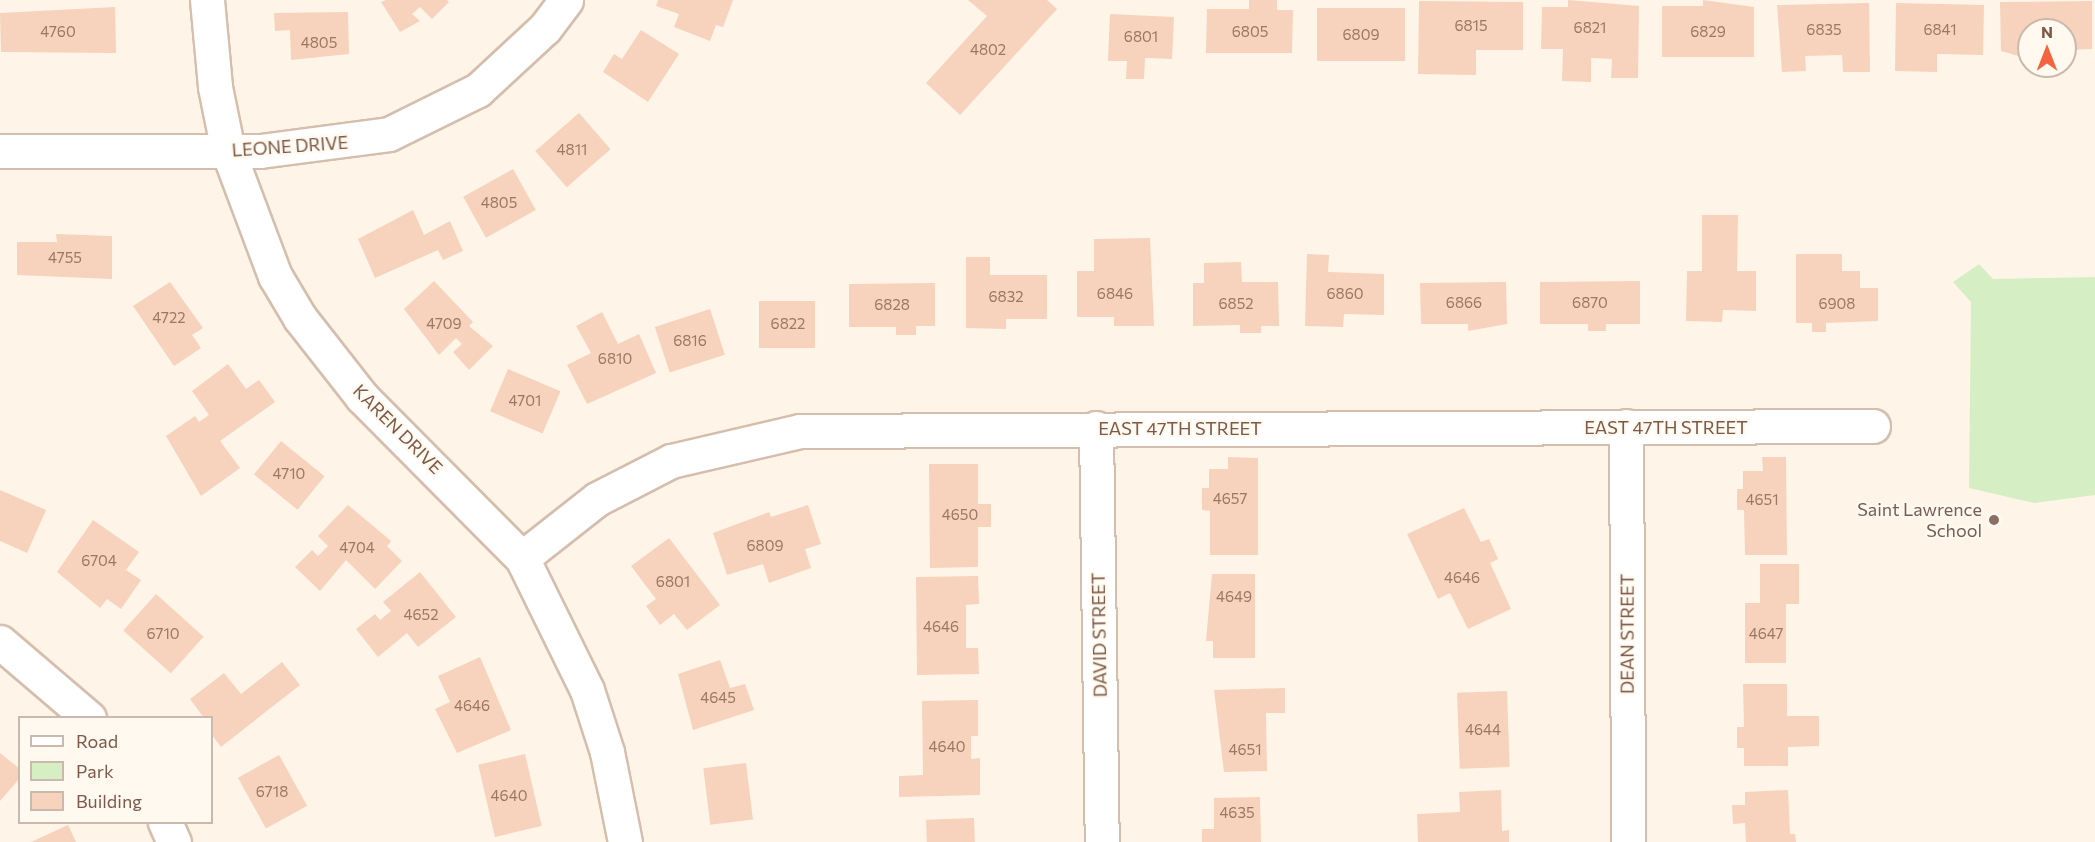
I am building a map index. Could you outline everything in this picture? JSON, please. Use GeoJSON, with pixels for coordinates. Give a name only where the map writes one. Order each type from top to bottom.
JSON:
{"type":"FeatureCollection","features":[{"type":"Feature","properties":{"kind":"street","name":"KAREN DRIVE"},"geometry":{"type":"LineString","coordinates":[[207,0],[215,87],[228,151],[262,250],[300,318],[363,397],[522,558],[587,690],[607,752],[625,842]]}},
{"type":"Feature","properties":{"kind":"street","name":"LEONE DRIVE"},"geometry":{"type":"LineString","coordinates":[[0,151],[228,151],[324,146],[405,129],[492,80],[545,28],[566,0]]}},
{"type":"Feature","properties":{"kind":"street","name":"DEAN STREET"},"geometry":{"type":"LineString","coordinates":[[1626,426],[1628,842]]}},
{"type":"Feature","properties":{"kind":"street","name":"EAST 47TH STREET"},"geometry":{"type":"LineString","coordinates":[[522,558],[570,517],[626,483],[671,461],[751,438],[831,428],[1873,426]]}},
{"type":"Feature","properties":{"kind":"street","name":"DAVID STREET"},"geometry":{"type":"LineString","coordinates":[[1096,428],[1102,842]]}},
{"type":"Feature","properties":{"kind":"street"},"geometry":{"type":"LineString","coordinates":[[0,642],[88,716]]}},
{"type":"Feature","properties":{"kind":"street"},"geometry":{"type":"LineString","coordinates":[[166,824],[174,842]]}},
{"type":"Feature","properties":{"kind":"green space"},"geometry":{"type":"Polygon","coordinates":[[[1979,264],[1993,279],[2095,277],[2095,495],[2034,503],[1969,488],[1971,302],[1953,282],[1979,264]]]}},
{"type":"Feature","properties":{"kind":"building"},"geometry":{"type":"Polygon","coordinates":[[[386,0],[447,0],[449,2],[432,19],[420,7],[412,14],[420,21],[400,32],[381,2],[386,0]]]}},
{"type":"Feature","properties":{"kind":"building"},"geometry":{"type":"Polygon","coordinates":[[[658,0],[733,0],[723,27],[716,25],[710,41],[674,27],[679,14],[656,6],[658,0]]]}},
{"type":"Feature","properties":{"kind":"building"},"geometry":{"type":"Polygon","coordinates":[[[968,0],[1047,0],[1057,9],[960,115],[926,83],[987,16],[968,0]]]}},
{"type":"Feature","properties":{"kind":"building"},"geometry":{"type":"Polygon","coordinates":[[[1249,0],[1277,0],[1277,10],[1293,10],[1292,53],[1206,53],[1207,9],[1249,9],[1249,0]]]}},
{"type":"Feature","properties":{"kind":"building"},"geometry":{"type":"Polygon","coordinates":[[[1568,0],[1639,6],[1638,78],[1611,78],[1612,59],[1591,58],[1591,82],[1562,81],[1563,49],[1541,49],[1542,7],[1568,7],[1568,0]]]}},
{"type":"Feature","properties":{"kind":"building"},"geometry":{"type":"Polygon","coordinates":[[[1703,0],[1754,7],[1754,57],[1662,57],[1662,6],[1703,6],[1703,0]]]}},
{"type":"Feature","properties":{"kind":"building"},"geometry":{"type":"Polygon","coordinates":[[[1419,1],[1523,2],[1523,50],[1476,50],[1476,75],[1418,74],[1419,1]]]}},
{"type":"Feature","properties":{"kind":"building"},"geometry":{"type":"Polygon","coordinates":[[[2092,1],[2092,49],[2077,50],[2077,18],[2017,18],[2017,56],[2001,51],[2000,2],[2092,1]]]}},
{"type":"Feature","properties":{"kind":"building"},"geometry":{"type":"Polygon","coordinates":[[[1869,3],[1870,72],[1843,72],[1842,55],[1805,56],[1806,71],[1782,72],[1777,5],[1869,3]]]}},
{"type":"Feature","properties":{"kind":"building"},"geometry":{"type":"Polygon","coordinates":[[[1896,3],[1984,5],[1983,55],[1937,54],[1937,72],[1895,71],[1896,3]]]}},
{"type":"Feature","properties":{"kind":"building"},"geometry":{"type":"Polygon","coordinates":[[[115,7],[116,53],[1,52],[0,13],[115,7]]]}},
{"type":"Feature","properties":{"kind":"building"},"geometry":{"type":"Polygon","coordinates":[[[1317,8],[1405,8],[1405,61],[1317,61],[1317,8]]]}},
{"type":"Feature","properties":{"kind":"building"},"geometry":{"type":"Polygon","coordinates":[[[348,12],[349,54],[291,60],[290,30],[275,31],[274,13],[348,12]]]}},
{"type":"Feature","properties":{"kind":"building"},"geometry":{"type":"Polygon","coordinates":[[[1110,14],[1174,17],[1172,59],[1145,58],[1144,79],[1126,79],[1127,61],[1108,61],[1110,14]]]}},
{"type":"Feature","properties":{"kind":"building"},"geometry":{"type":"Polygon","coordinates":[[[641,30],[679,54],[648,102],[603,72],[614,54],[622,59],[641,30]]]}},
{"type":"Feature","properties":{"kind":"building"},"geometry":{"type":"Polygon","coordinates":[[[579,113],[610,149],[567,187],[535,151],[579,113]]]}},
{"type":"Feature","properties":{"kind":"building"},"geometry":{"type":"Polygon","coordinates":[[[513,169],[536,210],[486,238],[463,197],[513,169]]]}},
{"type":"Feature","properties":{"kind":"building"},"geometry":{"type":"Polygon","coordinates":[[[413,210],[424,235],[450,221],[463,251],[443,260],[438,250],[375,278],[358,239],[413,210]]]}},
{"type":"Feature","properties":{"kind":"building"},"geometry":{"type":"Polygon","coordinates":[[[1702,215],[1738,215],[1737,271],[1756,271],[1756,311],[1723,310],[1722,322],[1686,321],[1687,271],[1702,271],[1702,215]]]}},
{"type":"Feature","properties":{"kind":"building"},"geometry":{"type":"Polygon","coordinates":[[[56,234],[112,236],[112,279],[17,275],[17,242],[57,242],[56,234]]]}},
{"type":"Feature","properties":{"kind":"building"},"geometry":{"type":"Polygon","coordinates":[[[1150,238],[1154,326],[1114,326],[1114,317],[1077,317],[1077,271],[1094,271],[1094,239],[1150,238]]]}},
{"type":"Feature","properties":{"kind":"building"},"geometry":{"type":"Polygon","coordinates":[[[1307,254],[1329,255],[1328,272],[1384,274],[1384,315],[1344,314],[1343,327],[1305,326],[1307,254]]]}},
{"type":"Feature","properties":{"kind":"building"},"geometry":{"type":"Polygon","coordinates":[[[1796,254],[1842,254],[1842,271],[1860,271],[1860,288],[1878,288],[1878,321],[1826,323],[1826,332],[1812,332],[1812,323],[1796,323],[1796,254]]]}},
{"type":"Feature","properties":{"kind":"building"},"geometry":{"type":"Polygon","coordinates":[[[966,257],[990,257],[990,275],[1047,275],[1047,319],[1006,319],[1006,329],[966,328],[966,257]]]}},
{"type":"Feature","properties":{"kind":"building"},"geometry":{"type":"Polygon","coordinates":[[[1241,262],[1242,282],[1278,282],[1279,326],[1261,326],[1261,333],[1240,333],[1240,325],[1193,326],[1193,283],[1204,283],[1204,263],[1241,262]]]}},
{"type":"Feature","properties":{"kind":"building"},"geometry":{"type":"Polygon","coordinates":[[[434,281],[473,322],[469,326],[493,346],[469,370],[453,352],[462,344],[456,338],[439,355],[404,309],[434,281]]]}},
{"type":"Feature","properties":{"kind":"building"},"geometry":{"type":"Polygon","coordinates":[[[1640,281],[1640,324],[1606,324],[1606,331],[1588,331],[1588,324],[1540,324],[1540,282],[1640,281]]]}},
{"type":"Feature","properties":{"kind":"building"},"geometry":{"type":"Polygon","coordinates":[[[170,282],[203,328],[192,335],[201,348],[174,366],[133,306],[170,282]]]}},
{"type":"Feature","properties":{"kind":"building"},"geometry":{"type":"Polygon","coordinates":[[[1506,282],[1507,324],[1468,331],[1468,324],[1421,324],[1420,283],[1506,282]]]}},
{"type":"Feature","properties":{"kind":"building"},"geometry":{"type":"Polygon","coordinates":[[[935,283],[935,326],[916,326],[916,335],[896,335],[896,327],[849,327],[849,284],[935,283]]]}},
{"type":"Feature","properties":{"kind":"building"},"geometry":{"type":"Polygon","coordinates":[[[759,301],[815,301],[815,348],[759,348],[759,301]]]}},
{"type":"Feature","properties":{"kind":"building"},"geometry":{"type":"Polygon","coordinates":[[[710,309],[725,355],[670,373],[655,327],[710,309]]]}},
{"type":"Feature","properties":{"kind":"building"},"geometry":{"type":"Polygon","coordinates":[[[602,312],[618,344],[639,334],[656,373],[587,404],[567,365],[591,353],[576,326],[602,312]]]}},
{"type":"Feature","properties":{"kind":"building"},"geometry":{"type":"Polygon","coordinates":[[[228,364],[246,389],[259,380],[275,402],[220,441],[240,468],[201,496],[166,436],[195,416],[199,422],[209,415],[192,391],[228,364]]]}},
{"type":"Feature","properties":{"kind":"building"},"geometry":{"type":"Polygon","coordinates":[[[508,369],[560,391],[542,434],[490,411],[508,369]]]}},
{"type":"Feature","properties":{"kind":"building"},"geometry":{"type":"Polygon","coordinates":[[[281,441],[325,476],[297,510],[254,474],[281,441]]]}},
{"type":"Feature","properties":{"kind":"building"},"geometry":{"type":"Polygon","coordinates":[[[1228,457],[1258,458],[1258,555],[1210,555],[1210,511],[1202,510],[1202,488],[1209,488],[1209,469],[1228,469],[1228,457]]]}},
{"type":"Feature","properties":{"kind":"building"},"geometry":{"type":"Polygon","coordinates":[[[1762,457],[1786,457],[1787,555],[1745,555],[1744,510],[1737,510],[1737,489],[1743,489],[1743,471],[1763,471],[1762,457]]]}},
{"type":"Feature","properties":{"kind":"building"},"geometry":{"type":"Polygon","coordinates":[[[929,464],[978,464],[978,504],[991,504],[991,527],[978,527],[978,567],[930,568],[929,464]]]}},
{"type":"Feature","properties":{"kind":"building"},"geometry":{"type":"Polygon","coordinates":[[[0,490],[46,510],[27,553],[0,541],[0,490]]]}},
{"type":"Feature","properties":{"kind":"building"},"geometry":{"type":"Polygon","coordinates":[[[348,505],[391,541],[387,546],[402,561],[375,589],[346,560],[320,591],[295,567],[312,550],[318,556],[328,546],[318,536],[348,505]]]}},
{"type":"Feature","properties":{"kind":"building"},"geometry":{"type":"Polygon","coordinates":[[[808,505],[821,544],[805,549],[811,568],[769,583],[763,564],[727,575],[713,533],[769,512],[771,517],[808,505]]]}},
{"type":"Feature","properties":{"kind":"building"},"geometry":{"type":"Polygon","coordinates":[[[1464,508],[1481,542],[1489,539],[1498,559],[1490,563],[1511,609],[1468,629],[1450,593],[1438,599],[1407,534],[1464,508]]]}},
{"type":"Feature","properties":{"kind":"building"},"geometry":{"type":"Polygon","coordinates":[[[93,520],[139,552],[126,570],[141,580],[121,609],[107,599],[100,608],[57,572],[93,520]]]}},
{"type":"Feature","properties":{"kind":"building"},"geometry":{"type":"Polygon","coordinates":[[[669,538],[720,605],[687,630],[674,614],[660,625],[646,606],[656,599],[631,566],[669,538]]]}},
{"type":"Feature","properties":{"kind":"building"},"geometry":{"type":"Polygon","coordinates":[[[1760,564],[1799,564],[1799,604],[1786,604],[1786,663],[1745,663],[1745,603],[1760,603],[1760,564]]]}},
{"type":"Feature","properties":{"kind":"building"},"geometry":{"type":"Polygon","coordinates":[[[420,572],[456,617],[418,647],[407,633],[378,657],[356,629],[375,614],[380,620],[391,611],[383,602],[420,572]]]}},
{"type":"Feature","properties":{"kind":"building"},"geometry":{"type":"Polygon","coordinates":[[[1212,574],[1255,574],[1255,658],[1213,658],[1213,641],[1206,641],[1212,574]]]}},
{"type":"Feature","properties":{"kind":"building"},"geometry":{"type":"Polygon","coordinates":[[[978,576],[979,604],[966,605],[966,648],[978,648],[979,674],[917,675],[916,577],[978,576]]]}},
{"type":"Feature","properties":{"kind":"building"},"geometry":{"type":"Polygon","coordinates":[[[156,594],[204,637],[171,673],[123,630],[156,594]]]}},
{"type":"Feature","properties":{"kind":"building"},"geometry":{"type":"Polygon","coordinates":[[[480,657],[511,730],[457,753],[435,709],[450,702],[438,676],[480,657]]]}},
{"type":"Feature","properties":{"kind":"building"},"geometry":{"type":"Polygon","coordinates":[[[720,660],[730,688],[745,684],[754,710],[693,730],[678,674],[720,660]]]}},
{"type":"Feature","properties":{"kind":"building"},"geometry":{"type":"Polygon","coordinates":[[[282,662],[300,685],[221,747],[213,736],[213,716],[203,716],[190,699],[224,673],[241,694],[282,662]]]}},
{"type":"Feature","properties":{"kind":"building"},"geometry":{"type":"Polygon","coordinates":[[[1743,684],[1787,684],[1787,716],[1819,716],[1819,746],[1788,747],[1788,766],[1744,766],[1744,748],[1737,748],[1737,727],[1744,727],[1743,684]]]}},
{"type":"Feature","properties":{"kind":"building"},"geometry":{"type":"Polygon","coordinates":[[[1285,688],[1285,713],[1266,713],[1267,771],[1224,772],[1214,690],[1285,688]]]}},
{"type":"Feature","properties":{"kind":"building"},"geometry":{"type":"Polygon","coordinates":[[[1507,691],[1510,767],[1460,769],[1457,693],[1507,691]]]}},
{"type":"Feature","properties":{"kind":"building"},"geometry":{"type":"Polygon","coordinates":[[[978,700],[978,736],[971,736],[971,759],[980,758],[980,795],[899,797],[899,776],[923,775],[922,701],[978,700]]]}},
{"type":"Feature","properties":{"kind":"building"},"geometry":{"type":"Polygon","coordinates":[[[0,753],[18,767],[18,780],[0,801],[0,753]]]}},
{"type":"Feature","properties":{"kind":"building"},"geometry":{"type":"Polygon","coordinates":[[[525,754],[542,826],[495,837],[478,765],[525,754]]]}},
{"type":"Feature","properties":{"kind":"building"},"geometry":{"type":"Polygon","coordinates":[[[279,755],[307,806],[266,829],[238,778],[279,755]]]}},
{"type":"Feature","properties":{"kind":"building"},"geometry":{"type":"Polygon","coordinates":[[[746,763],[753,820],[710,825],[703,768],[746,763]]]}},
{"type":"Feature","properties":{"kind":"building"},"geometry":{"type":"Polygon","coordinates":[[[1501,790],[1502,831],[1509,830],[1509,842],[1418,842],[1417,814],[1460,812],[1459,792],[1501,790]]]}},
{"type":"Feature","properties":{"kind":"building"},"geometry":{"type":"Polygon","coordinates":[[[1788,790],[1790,834],[1795,834],[1796,842],[1746,842],[1745,823],[1733,824],[1732,805],[1745,805],[1745,792],[1788,790]]]}},
{"type":"Feature","properties":{"kind":"building"},"geometry":{"type":"Polygon","coordinates":[[[1260,797],[1261,842],[1202,842],[1202,829],[1214,829],[1214,798],[1260,797]]]}},
{"type":"Feature","properties":{"kind":"building"},"geometry":{"type":"Polygon","coordinates":[[[974,818],[975,842],[927,842],[926,820],[974,818]]]}},
{"type":"Feature","properties":{"kind":"building"},"geometry":{"type":"Polygon","coordinates":[[[68,825],[76,842],[31,842],[68,825]]]}},
{"type":"Feature","properties":{"kind":"place","name":"Saint Lawrence School"},"geometry":{"type":"Point","coordinates":[1994,520]}}]}
